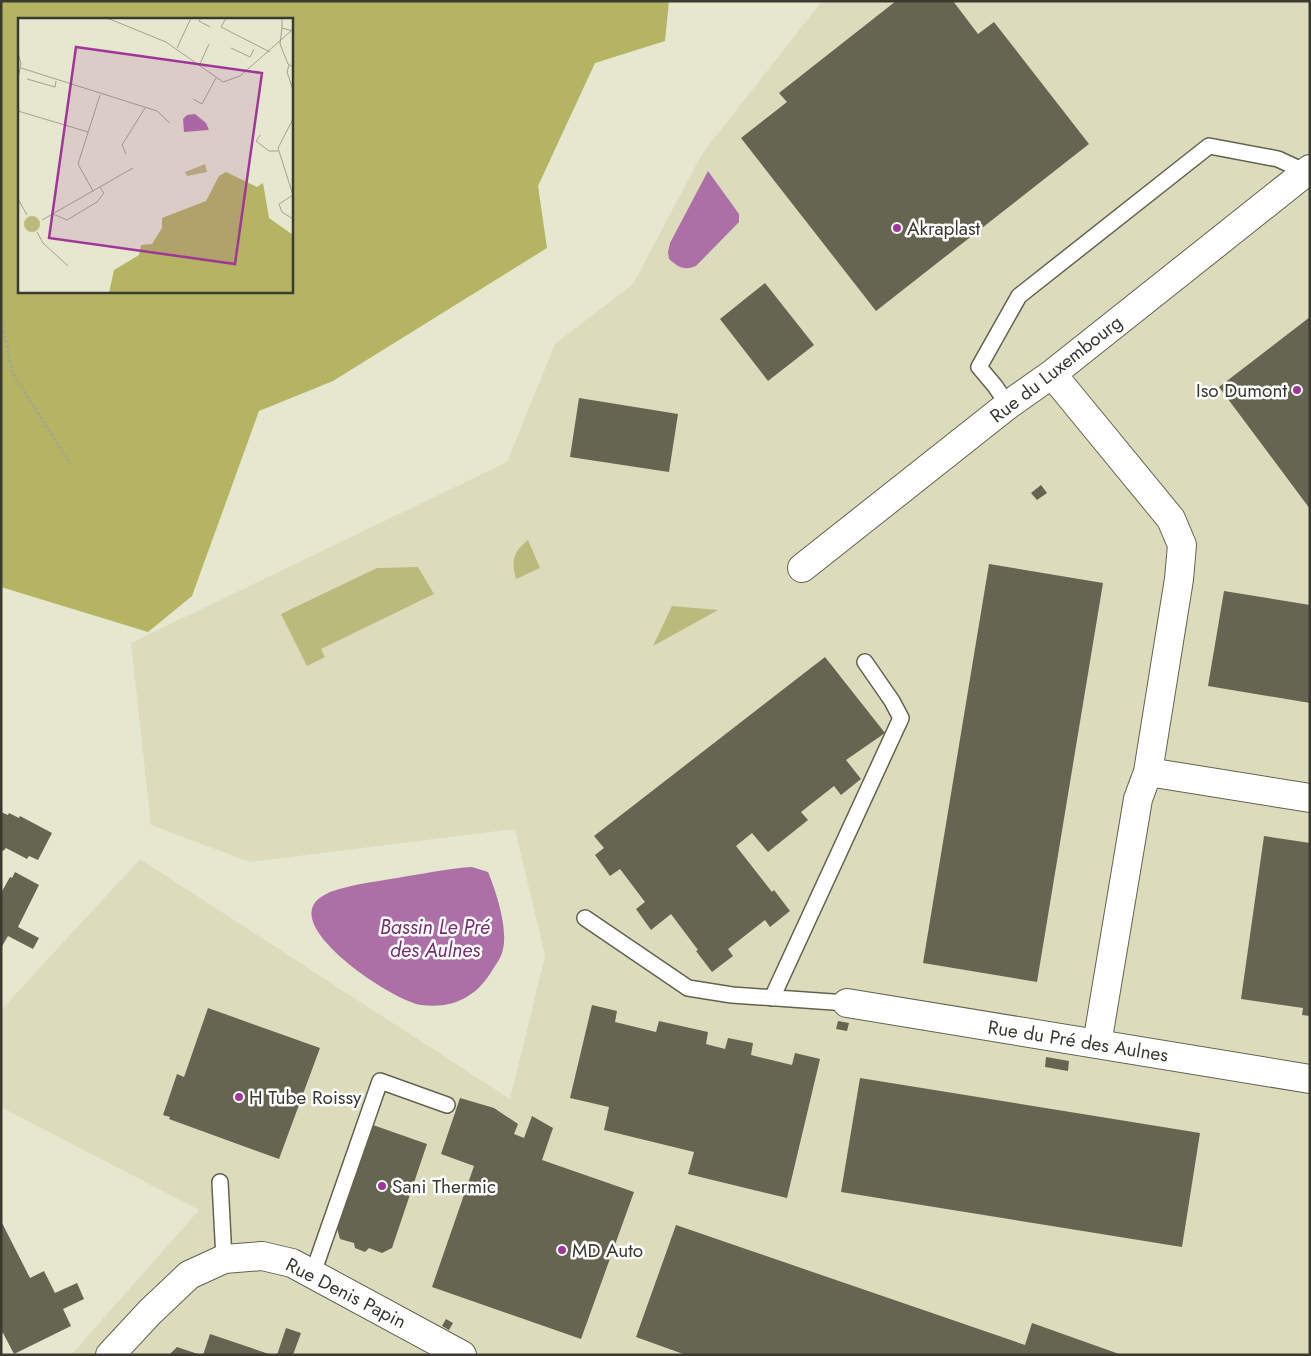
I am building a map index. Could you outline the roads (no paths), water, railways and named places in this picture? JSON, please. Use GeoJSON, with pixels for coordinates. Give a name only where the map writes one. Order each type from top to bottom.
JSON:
{"type":"FeatureCollection","features":[{"type":"Feature","properties":{"kind":"street","name":"Rue du Luxembourg"},"geometry":{"type":"LineString","coordinates":[[802,568],[1008,406],[1052,374],[1308,171]]}},
{"type":"Feature","properties":{"kind":"street"},"geometry":{"type":"LineString","coordinates":[[1052,374],[1171,519],[1182,545],[1179,579],[1148,772],[1138,799],[1097,1044]]}},
{"type":"Feature","properties":{"kind":"street"},"geometry":{"type":"LineString","coordinates":[[1148,772],[1310,798]]}},
{"type":"Feature","properties":{"kind":"street","name":"Rue du Pré des Aulnes"},"geometry":{"type":"LineString","coordinates":[[847,1003],[1310,1079]]}},
{"type":"Feature","properties":{"kind":"street","name":"Rue Denis Papin"},"geometry":{"type":"LineString","coordinates":[[110,1355],[189,1274],[224,1259],[262,1256],[292,1263],[447,1351]]}},
{"type":"Feature","properties":{"kind":"lane"},"geometry":{"type":"LineString","coordinates":[[1008,406],[995,386],[979,367],[1018,296],[1209,146],[1278,159],[1308,171]]}},
{"type":"Feature","properties":{"kind":"lane"},"geometry":{"type":"LineString","coordinates":[[772,998],[900,718],[892,701],[865,662]]}},
{"type":"Feature","properties":{"kind":"lane"},"geometry":{"type":"LineString","coordinates":[[584,918],[688,988],[732,995],[847,1003]]}},
{"type":"Feature","properties":{"kind":"lane"},"geometry":{"type":"LineString","coordinates":[[313,1274],[380,1081],[447,1105]]}},
{"type":"Feature","properties":{"kind":"lane"},"geometry":{"type":"LineString","coordinates":[[220,1182],[224,1259]]}},
{"type":"Feature","properties":{"kind":"water"},"geometry":{"type":"Polygon","coordinates":[[[708,171],[739,214],[739,222],[696,266],[681,267],[669,259],[670,243],[708,171]]]}},
{"type":"Feature","properties":{"kind":"water","name":"Bassin Le Pré des Aulnes"},"geometry":{"type":"Polygon","coordinates":[[[472,867],[488,872],[503,920],[503,949],[498,962],[487,979],[472,994],[454,1003],[433,1006],[421,1005],[391,992],[351,966],[333,950],[320,934],[312,919],[314,904],[330,892],[369,882],[472,867]]]}},
{"type":"Feature","properties":{"kind":"place","name":"Akraplast"},"geometry":{"type":"Point","coordinates":[897,228]}},
{"type":"Feature","properties":{"kind":"place","name":"Iso Dumont"},"geometry":{"type":"Point","coordinates":[1297,390]}},
{"type":"Feature","properties":{"kind":"place","name":"H Tube Roissy"},"geometry":{"type":"Point","coordinates":[239,1097]}},
{"type":"Feature","properties":{"kind":"place","name":"Sani Thermic"},"geometry":{"type":"Point","coordinates":[382,1186]}},
{"type":"Feature","properties":{"kind":"place","name":"MD Auto"},"geometry":{"type":"Point","coordinates":[562,1250]}}]}
